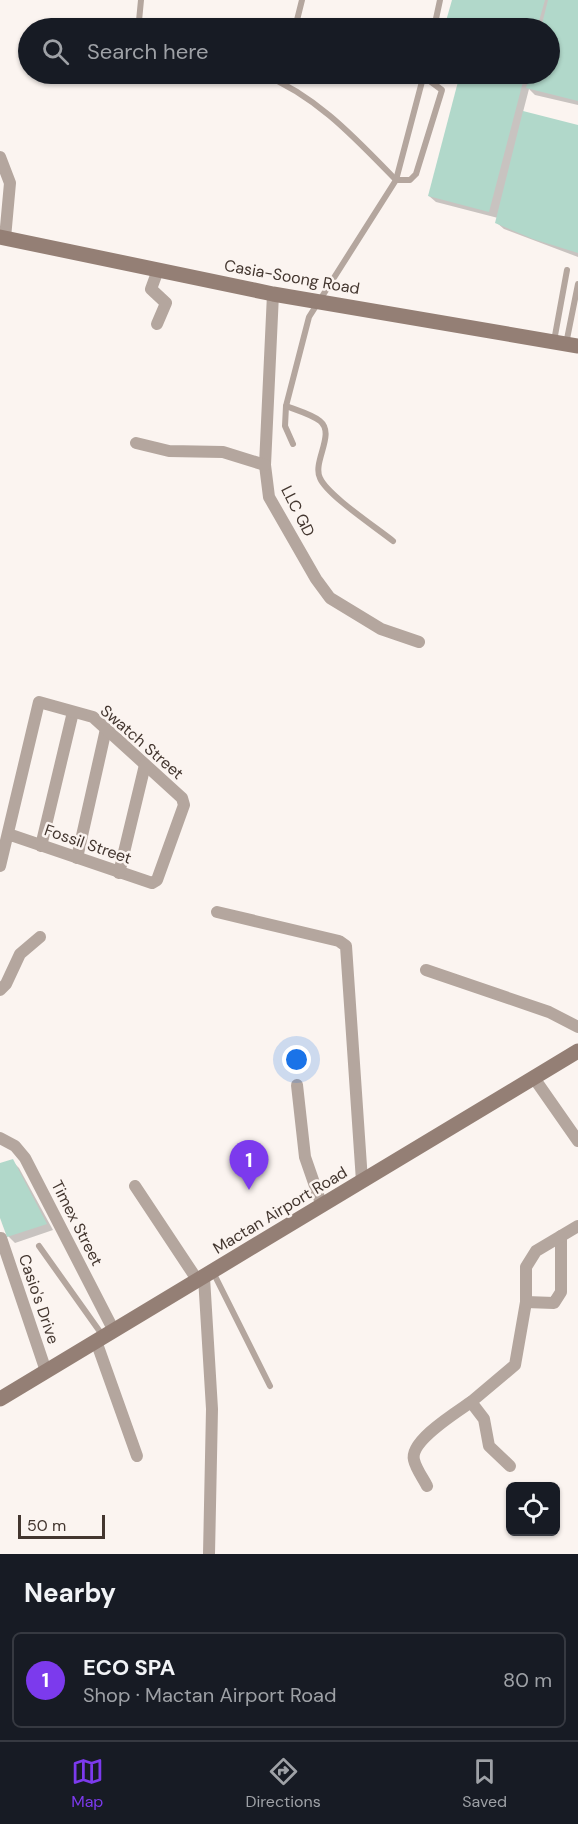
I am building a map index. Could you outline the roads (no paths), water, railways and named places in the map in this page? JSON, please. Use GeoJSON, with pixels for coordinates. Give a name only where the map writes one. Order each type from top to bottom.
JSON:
{"type":"FeatureCollection","features":[{"type":"Feature","properties":{"kind":"main road","name":"Casia-Soong Road"},"geometry":{"type":"LineString","coordinates":[[2,237],[273,294],[566,344]]}},
{"type":"Feature","properties":{"kind":"main road","name":"Mactan Airport Road"},"geometry":{"type":"LineString","coordinates":[[0,1399],[578,1052]]}},
{"type":"Feature","properties":{"kind":"street"},"geometry":{"type":"LineString","coordinates":[[0,157],[10,183],[2,237]]}},
{"type":"Feature","properties":{"kind":"street"},"geometry":{"type":"LineString","coordinates":[[157,324],[166,303],[151,289],[158,270]]}},
{"type":"Feature","properties":{"kind":"street","name":"LLC GD"},"geometry":{"type":"LineString","coordinates":[[273,294],[264,465],[269,497],[316,579],[330,598],[381,628],[419,642]]}},
{"type":"Feature","properties":{"kind":"street"},"geometry":{"type":"LineString","coordinates":[[136,444],[169,451],[223,452],[264,465]]}},
{"type":"Feature","properties":{"kind":"street","name":"Swatch Street"},"geometry":{"type":"LineString","coordinates":[[8,834],[39,702],[93,717],[182,798],[184,804],[158,880]]}},
{"type":"Feature","properties":{"kind":"street"},"geometry":{"type":"LineString","coordinates":[[42,846],[73,712]]}},
{"type":"Feature","properties":{"kind":"street"},"geometry":{"type":"LineString","coordinates":[[77,858],[106,729]]}},
{"type":"Feature","properties":{"kind":"street"},"geometry":{"type":"LineString","coordinates":[[119,873],[145,765]]}},
{"type":"Feature","properties":{"kind":"street"},"geometry":{"type":"LineString","coordinates":[[0,866],[8,834]]}},
{"type":"Feature","properties":{"kind":"street","name":"Fossil Street"},"geometry":{"type":"LineString","coordinates":[[8,834],[119,873],[152,883],[158,880]]}},
{"type":"Feature","properties":{"kind":"street"},"geometry":{"type":"LineString","coordinates":[[217,912],[339,941],[346,946],[362,1181]]}},
{"type":"Feature","properties":{"kind":"street"},"geometry":{"type":"LineString","coordinates":[[0,990],[6,984],[20,954],[40,937]]}},
{"type":"Feature","properties":{"kind":"street"},"geometry":{"type":"LineString","coordinates":[[426,970],[549,1012],[578,1027]]}},
{"type":"Feature","properties":{"kind":"street"},"geometry":{"type":"LineString","coordinates":[[534,1078],[578,1141]]}},
{"type":"Feature","properties":{"kind":"street"},"geometry":{"type":"LineString","coordinates":[[297,1085],[305,1157],[322,1206]]}},
{"type":"Feature","properties":{"kind":"street","name":"Timex Street"},"geometry":{"type":"LineString","coordinates":[[0,1138],[15,1146],[25,1158],[105,1337],[137,1455]]}},
{"type":"Feature","properties":{"kind":"street"},"geometry":{"type":"LineString","coordinates":[[135,1186],[205,1276],[212,1409],[209,1554]]}},
{"type":"Feature","properties":{"kind":"street"},"geometry":{"type":"LineString","coordinates":[[427,1486],[413,1459],[415,1448],[432,1430],[515,1365],[526,1302],[524,1287],[529,1260],[536,1251],[578,1226]]}},
{"type":"Feature","properties":{"kind":"street"},"geometry":{"type":"LineString","coordinates":[[526,1302],[554,1303],[558,1299],[561,1236]]}},
{"type":"Feature","properties":{"kind":"street","name":"Casio's Drive"},"geometry":{"type":"LineString","coordinates":[[1,1238],[46,1371]]}},
{"type":"Feature","properties":{"kind":"street"},"geometry":{"type":"LineString","coordinates":[[471,1401],[484,1419],[489,1446],[510,1466]]}},
{"type":"Feature","properties":{"kind":"lane"},"geometry":{"type":"LineString","coordinates":[[139,18],[141,0]]}},
{"type":"Feature","properties":{"kind":"lane"},"geometry":{"type":"LineString","coordinates":[[298,18],[302,0]]}},
{"type":"Feature","properties":{"kind":"lane"},"geometry":{"type":"LineString","coordinates":[[436,18],[440,0]]}},
{"type":"Feature","properties":{"kind":"lane"},"geometry":{"type":"LineString","coordinates":[[286,84],[340,122],[396,180],[410,180],[416,174],[442,90],[434,84]]}},
{"type":"Feature","properties":{"kind":"lane"},"geometry":{"type":"LineString","coordinates":[[292,444],[285,426],[286,406],[309,317],[396,180],[421,84]]}},
{"type":"Feature","properties":{"kind":"lane"},"geometry":{"type":"LineString","coordinates":[[566,344],[567,270]]}},
{"type":"Feature","properties":{"kind":"lane"},"geometry":{"type":"LineString","coordinates":[[566,344],[578,284]]}},
{"type":"Feature","properties":{"kind":"lane"},"geometry":{"type":"LineString","coordinates":[[286,406],[320,422],[324,427],[326,433],[317,468],[326,489],[393,541]]}},
{"type":"Feature","properties":{"kind":"lane"},"geometry":{"type":"LineString","coordinates":[[39,1246],[105,1337]]}},
{"type":"Feature","properties":{"kind":"lane"},"geometry":{"type":"LineString","coordinates":[[205,1276],[270,1386]]}},
{"type":"Feature","properties":{"kind":"place","name":"ECO SPA"},"geometry":{"type":"Point","coordinates":[249,1190]}}]}
